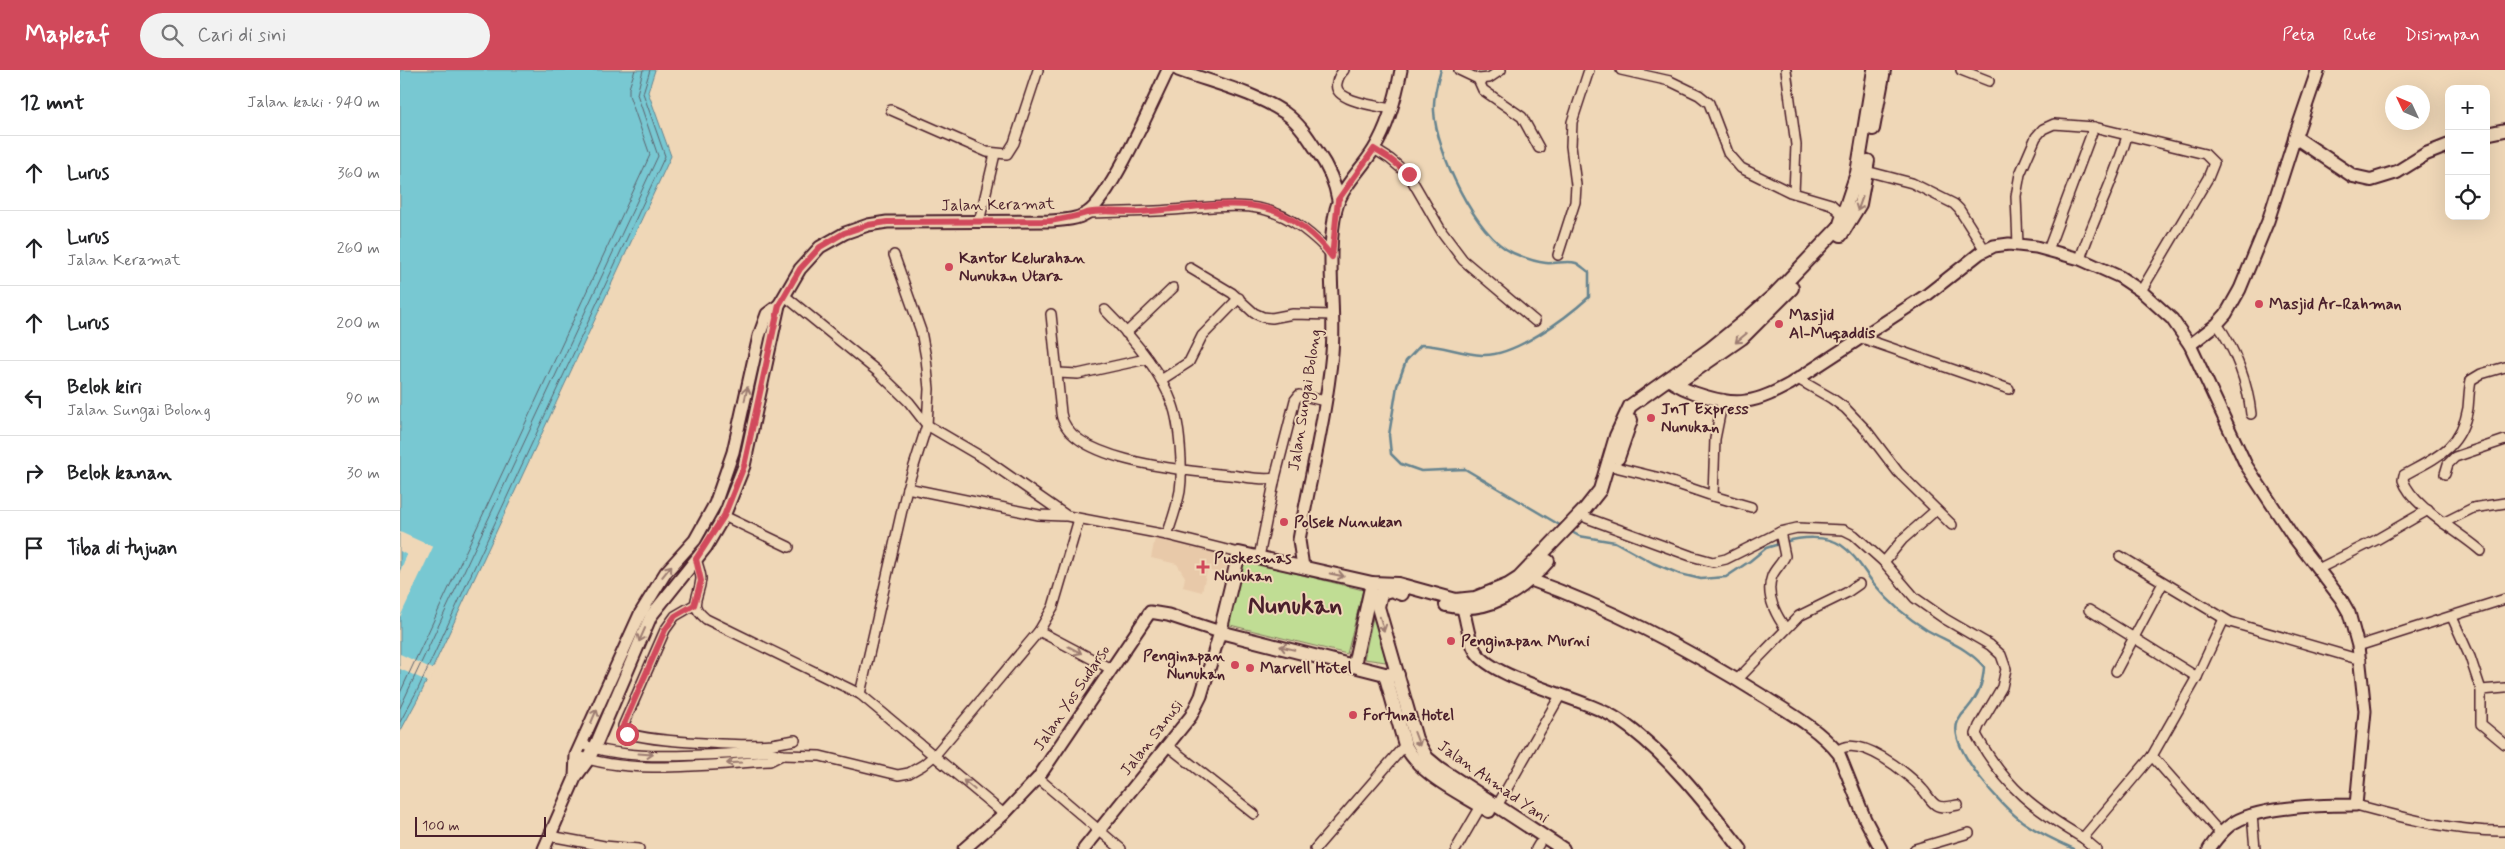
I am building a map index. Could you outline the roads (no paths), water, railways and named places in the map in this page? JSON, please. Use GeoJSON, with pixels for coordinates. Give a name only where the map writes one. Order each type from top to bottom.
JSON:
{"type":"FeatureCollection","features":[{"type":"Feature","properties":{"kind":"main road"},"geometry":{"type":"LineString","coordinates":[[1528,577],[1464,600],[1448,598],[1398,584],[1372,583],[1239,553],[1220,632],[1392,675],[1378,607],[1381,594],[1391,590],[1463,609],[1482,606],[1514,592],[1606,494],[1634,413],[1775,294],[1835,232],[1844,216],[1858,173],[1874,70]]}},
{"type":"Feature","properties":{"kind":"main road"},"geometry":{"type":"LineString","coordinates":[[1581,520],[1600,490],[1616,436],[1628,409],[1742,338],[1779,303],[1836,241],[1860,204],[1884,70]]}},
{"type":"Feature","properties":{"kind":"main road"},"geometry":{"type":"LineString","coordinates":[[2318,70],[2296,137],[2353,176],[2371,180],[2397,172],[2426,154],[2445,147]]}},
{"type":"Feature","properties":{"kind":"main road"},"geometry":{"type":"LineString","coordinates":[[2490,133],[2505,130]]}},
{"type":"Feature","properties":{"kind":"main road"},"geometry":{"type":"LineString","coordinates":[[1354,665],[1372,583]]}},
{"type":"Feature","properties":{"kind":"main road","name":"Jalan Ahmad Yani"},"geometry":{"type":"LineString","coordinates":[[1392,675],[1405,745],[1410,755],[1423,769],[1541,847]]}},
{"type":"Feature","properties":{"kind":"main road","name":"Jalan Ahmad Yani"},"geometry":{"type":"LineString","coordinates":[[1392,675],[1416,739],[1427,758],[1563,849]]}},
{"type":"Feature","properties":{"kind":"street"},"geometry":{"type":"LineString","coordinates":[[891,110],[934,130],[995,154],[1006,154],[1010,151],[1038,70]]}},
{"type":"Feature","properties":{"kind":"street"},"geometry":{"type":"LineString","coordinates":[[1087,213],[1096,203],[1118,169],[1150,110],[1168,70]]}},
{"type":"Feature","properties":{"kind":"street"},"geometry":{"type":"LineString","coordinates":[[1178,70],[1256,98],[1285,113],[1305,133],[1326,164],[1336,187],[1338,200]]}},
{"type":"Feature","properties":{"kind":"street"},"geometry":{"type":"LineString","coordinates":[[1344,70],[1338,78],[1336,87],[1338,94],[1392,109]]}},
{"type":"Feature","properties":{"kind":"street","name":"Jalan Sungai Bolong"},"geometry":{"type":"LineString","coordinates":[[1288,564],[1299,540],[1332,354],[1332,257],[1338,200],[1374,149],[1392,109],[1401,70]]}},
{"type":"Feature","properties":{"kind":"street"},"geometry":{"type":"LineString","coordinates":[[1459,70],[1478,80],[1483,90],[1522,117],[1540,148]]}},
{"type":"Feature","properties":{"kind":"street"},"geometry":{"type":"LineString","coordinates":[[1478,80],[1492,76],[1501,70]]}},
{"type":"Feature","properties":{"kind":"street"},"geometry":{"type":"LineString","coordinates":[[1558,255],[1575,202],[1576,185],[1571,146],[1572,122],[1589,70]]}},
{"type":"Feature","properties":{"kind":"street"},"geometry":{"type":"LineString","coordinates":[[1621,70],[1670,81],[1699,95],[1709,103],[1733,162],[1749,173],[1794,193],[1831,204],[1844,216]]}},
{"type":"Feature","properties":{"kind":"street"},"geometry":{"type":"LineString","coordinates":[[1786,70],[1796,145],[1794,193]]}},
{"type":"Feature","properties":{"kind":"street"},"geometry":{"type":"LineString","coordinates":[[1961,70],[1989,81]]}},
{"type":"Feature","properties":{"kind":"street"},"geometry":{"type":"LineString","coordinates":[[2018,245],[2016,196],[2020,174],[2036,137],[2043,129],[2054,124],[2094,127],[2205,154],[2211,157],[2214,162],[2200,194],[2141,291]]}},
{"type":"Feature","properties":{"kind":"street"},"geometry":{"type":"LineString","coordinates":[[2048,250],[2094,127]]}},
{"type":"Feature","properties":{"kind":"street"},"geometry":{"type":"LineString","coordinates":[[2080,259],[2088,234],[2115,173],[2127,136]]}},
{"type":"Feature","properties":{"kind":"street"},"geometry":{"type":"LineString","coordinates":[[2190,345],[2217,324],[2233,302],[2268,222],[2296,137]]}},
{"type":"Feature","properties":{"kind":"street"},"geometry":{"type":"LineString","coordinates":[[1374,149],[1409,174],[1442,232],[1463,260],[1535,321]]}},
{"type":"Feature","properties":{"kind":"street"},"geometry":{"type":"LineString","coordinates":[[979,222],[995,154]]}},
{"type":"Feature","properties":{"kind":"street"},"geometry":{"type":"LineString","coordinates":[[1866,171],[1912,183],[1954,204],[1985,250]]}},
{"type":"Feature","properties":{"kind":"street"},"geometry":{"type":"LineString","coordinates":[[1087,213],[1142,212],[1216,205],[1269,209],[1290,219],[1313,236],[1332,257]]}},
{"type":"Feature","properties":{"kind":"street","name":"Jalan Keramat"},"geometry":{"type":"LineString","coordinates":[[782,301],[810,256],[820,247],[844,233],[868,225],[887,222],[1056,220],[1070,219],[1087,213]]}},
{"type":"Feature","properties":{"kind":"street"},"geometry":{"type":"LineString","coordinates":[[1672,381],[1698,394],[1744,402],[1755,400],[1798,379],[1928,294],[1985,250],[2000,245],[2018,245],[2048,250],[2080,259],[2120,276],[2141,291],[2172,319],[2190,345],[2242,459],[2287,528],[2345,605],[2358,646],[2365,711],[2356,805]]}},
{"type":"Feature","properties":{"kind":"street"},"geometry":{"type":"LineString","coordinates":[[860,694],[907,488],[927,425],[929,389],[925,349],[921,331],[894,255]]}},
{"type":"Feature","properties":{"kind":"street"},"geometry":{"type":"LineString","coordinates":[[1190,268],[1238,298],[1263,317],[1272,318],[1293,314],[1333,315]]}},
{"type":"Feature","properties":{"kind":"street"},"geometry":{"type":"LineString","coordinates":[[1126,333],[1173,288]]}},
{"type":"Feature","properties":{"kind":"street"},"geometry":{"type":"LineString","coordinates":[[1161,380],[1189,362],[1202,336],[1238,298]]}},
{"type":"Feature","properties":{"kind":"street"},"geometry":{"type":"LineString","coordinates":[[782,301],[877,371],[909,402],[927,425],[985,458],[1067,516]]}},
{"type":"Feature","properties":{"kind":"street"},"geometry":{"type":"LineString","coordinates":[[575,778],[576,755],[640,614],[666,572],[695,540],[724,482],[759,336],[767,314],[782,301]]}},
{"type":"Feature","properties":{"kind":"street"},"geometry":{"type":"LineString","coordinates":[[544,849],[575,778],[594,748],[651,616],[706,547],[724,516],[744,466],[782,301]]}},
{"type":"Feature","properties":{"kind":"street"},"geometry":{"type":"LineString","coordinates":[[1105,310],[1146,359],[1161,380],[1173,405],[1177,424],[1180,489],[1167,535]]}},
{"type":"Feature","properties":{"kind":"street"},"geometry":{"type":"LineString","coordinates":[[1051,314],[1062,420],[1070,433],[1079,439],[1129,461],[1180,470],[1275,478]]}},
{"type":"Feature","properties":{"kind":"street"},"geometry":{"type":"LineString","coordinates":[[2217,324],[2225,335],[2242,374],[2250,414]]}},
{"type":"Feature","properties":{"kind":"street"},"geometry":{"type":"LineString","coordinates":[[1862,338],[2009,389]]}},
{"type":"Feature","properties":{"kind":"street"},"geometry":{"type":"LineString","coordinates":[[1058,373],[1078,374],[1146,359]]}},
{"type":"Feature","properties":{"kind":"street"},"geometry":{"type":"LineString","coordinates":[[2481,551],[2466,537],[2443,523],[2428,510],[2405,484],[2404,475],[2431,463],[2442,455],[2454,440],[2464,423],[2471,380],[2482,374],[2505,367]]}},
{"type":"Feature","properties":{"kind":"street"},"geometry":{"type":"LineString","coordinates":[[1798,379],[1832,398],[1845,408],[1866,430],[1898,472],[1952,525]]}},
{"type":"Feature","properties":{"kind":"street"},"geometry":{"type":"LineString","coordinates":[[1259,557],[1275,478],[1295,400],[1299,395],[1325,400]]}},
{"type":"Feature","properties":{"kind":"street"},"geometry":{"type":"LineString","coordinates":[[1713,496],[1715,439],[1723,399]]}},
{"type":"Feature","properties":{"kind":"street"},"geometry":{"type":"LineString","coordinates":[[738,428],[752,431]]}},
{"type":"Feature","properties":{"kind":"street"},"geometry":{"type":"LineString","coordinates":[[2445,474],[2448,464],[2455,457],[2505,440]]}},
{"type":"Feature","properties":{"kind":"street"},"geometry":{"type":"LineString","coordinates":[[1615,467],[1660,478],[1752,508]]}},
{"type":"Feature","properties":{"kind":"street"},"geometry":{"type":"LineString","coordinates":[[907,488],[1039,515],[1067,516],[1167,535],[1239,553]]}},
{"type":"Feature","properties":{"kind":"street"},"geometry":{"type":"LineString","coordinates":[[2443,523],[2473,508],[2505,503]]}},
{"type":"Feature","properties":{"kind":"street"},"geometry":{"type":"LineString","coordinates":[[1884,562],[1903,539],[1936,510]]}},
{"type":"Feature","properties":{"kind":"street"},"geometry":{"type":"LineString","coordinates":[[2318,569],[2376,540],[2428,510]]}},
{"type":"Feature","properties":{"kind":"street"},"geometry":{"type":"LineString","coordinates":[[724,516],[789,547]]}},
{"type":"Feature","properties":{"kind":"street"},"geometry":{"type":"LineString","coordinates":[[582,744],[594,748],[654,754],[770,752],[782,756],[820,756],[898,775],[909,773],[935,755],[1039,630],[1053,607],[1078,519]]}},
{"type":"Feature","properties":{"kind":"street"},"geometry":{"type":"LineString","coordinates":[[1581,520],[1713,562],[1739,554],[1780,533],[1805,527],[1844,530],[1854,535],[1884,562],[1915,598],[1945,619],[1990,645],[2000,655],[2006,669],[2004,682],[1997,698],[1978,726],[1976,734],[1996,766],[2023,797],[2042,814],[2083,838],[2096,849]]}},
{"type":"Feature","properties":{"kind":"street"},"geometry":{"type":"LineString","coordinates":[[1780,533],[1785,555],[1773,575],[1770,588],[1773,610],[1786,628]]}},
{"type":"Feature","properties":{"kind":"street"},"geometry":{"type":"LineString","coordinates":[[695,540],[706,547]]}},
{"type":"Feature","properties":{"kind":"street","name":"Jalan Sungai Bolong"},"geometry":{"type":"LineString","coordinates":[[1299,540],[1303,567]]}},
{"type":"Feature","properties":{"kind":"street"},"geometry":{"type":"LineString","coordinates":[[2120,556],[2224,619],[2360,660]]}},
{"type":"Feature","properties":{"kind":"street"},"geometry":{"type":"LineString","coordinates":[[696,559],[701,581],[694,605],[696,611],[706,619],[860,694],[1004,814]]}},
{"type":"Feature","properties":{"kind":"street"},"geometry":{"type":"LineString","coordinates":[[1528,577],[1611,612],[1737,680],[1801,720],[1837,751],[1865,819],[1881,849]]}},
{"type":"Feature","properties":{"kind":"street"},"geometry":{"type":"LineString","coordinates":[[2116,671],[2163,583]]}},
{"type":"Feature","properties":{"kind":"street"},"geometry":{"type":"LineString","coordinates":[[1737,680],[1786,628],[1803,613],[1846,593],[1859,584]]}},
{"type":"Feature","properties":{"kind":"street"},"geometry":{"type":"LineString","coordinates":[[2358,646],[2505,599]]}},
{"type":"Feature","properties":{"kind":"street"},"geometry":{"type":"LineString","coordinates":[[694,605],[675,616],[665,630],[623,726],[624,731],[645,739],[771,744],[795,740]]}},
{"type":"Feature","properties":{"kind":"street"},"geometry":{"type":"LineString","coordinates":[[1463,609],[1472,641],[1481,658],[1504,672],[1603,710],[1630,728],[1670,766],[1740,849]]}},
{"type":"Feature","properties":{"kind":"street"},"geometry":{"type":"LineString","coordinates":[[2089,610],[2197,677]]}},
{"type":"Feature","properties":{"kind":"street","name":"Jalan Yos Sudarso"},"geometry":{"type":"LineString","coordinates":[[964,849],[1004,814],[1038,778],[1150,612],[1168,615],[1220,632]]}},
{"type":"Feature","properties":{"kind":"street"},"geometry":{"type":"LineString","coordinates":[[2452,617],[2470,657],[2481,690],[2481,724],[2505,744]]}},
{"type":"Feature","properties":{"kind":"street"},"geometry":{"type":"LineString","coordinates":[[2083,838],[2152,756],[2197,677],[2224,619]]}},
{"type":"Feature","properties":{"kind":"street"},"geometry":{"type":"LineString","coordinates":[[1039,630],[1111,669]]}},
{"type":"Feature","properties":{"kind":"street","name":"Jalan Sanusi"},"geometry":{"type":"LineString","coordinates":[[1084,849],[1168,746],[1197,706],[1220,632]]}},
{"type":"Feature","properties":{"kind":"street"},"geometry":{"type":"LineString","coordinates":[[2481,690],[2505,688]]}},
{"type":"Feature","properties":{"kind":"street"},"geometry":{"type":"LineString","coordinates":[[1497,806],[1560,694]]}},
{"type":"Feature","properties":{"kind":"street"},"geometry":{"type":"LineString","coordinates":[[1315,849],[1405,745]]}},
{"type":"Feature","properties":{"kind":"street"},"geometry":{"type":"LineString","coordinates":[[1168,746],[1254,814]]}},
{"type":"Feature","properties":{"kind":"street"},"geometry":{"type":"LineString","coordinates":[[1837,751],[1846,747],[1860,747],[1906,773],[1936,806],[1958,805]]}},
{"type":"Feature","properties":{"kind":"street"},"geometry":{"type":"LineString","coordinates":[[576,755],[588,760],[671,766],[770,761],[782,756]]}},
{"type":"Feature","properties":{"kind":"street"},"geometry":{"type":"LineString","coordinates":[[2152,756],[2221,834]]}},
{"type":"Feature","properties":{"kind":"street"},"geometry":{"type":"LineString","coordinates":[[1038,778],[1122,849]]}},
{"type":"Feature","properties":{"kind":"street"},"geometry":{"type":"LineString","coordinates":[[2209,849],[2234,822],[2252,815],[2311,806],[2356,805],[2436,825],[2474,831],[2505,831]]}},
{"type":"Feature","properties":{"kind":"street"},"geometry":{"type":"LineString","coordinates":[[1456,849],[1481,806]]}},
{"type":"Feature","properties":{"kind":"street"},"geometry":{"type":"LineString","coordinates":[[2252,815],[2255,849]]}},
{"type":"Feature","properties":{"kind":"street"},"geometry":{"type":"LineString","coordinates":[[1915,849],[1969,833]]}},
{"type":"Feature","properties":{"kind":"street"},"geometry":{"type":"LineString","coordinates":[[550,836],[589,846],[640,849]]}},
{"type":"Feature","properties":{"kind":"water"},"geometry":{"type":"Polygon","coordinates":[[[400,70],[655,70],[648,92],[671,156],[422,691],[400,732],[400,70]]]}},
{"type":"Feature","properties":{"kind":"waterway"},"geometry":{"type":"LineString","coordinates":[[1441,70],[1434,101],[1436,128],[1450,169],[1472,211],[1499,244],[1513,253],[1542,262],[1569,262],[1580,265],[1589,272],[1589,297],[1539,335],[1509,350],[1482,355],[1421,345],[1406,361],[1397,386],[1389,435],[1391,454],[1401,464],[1421,471],[1465,469],[1563,527]]}},
{"type":"Feature","properties":{"kind":"waterway"},"geometry":{"type":"LineString","coordinates":[[1570,531],[1579,536],[1615,542],[1653,563],[1680,574],[1701,579],[1726,577],[1766,548],[1779,544]]}},
{"type":"Feature","properties":{"kind":"waterway"},"geometry":{"type":"LineString","coordinates":[[1785,542],[1798,539],[1821,538],[1841,545],[1881,591],[1913,621],[1978,660],[1984,667],[1981,684],[1971,704],[1958,721],[1957,732],[1960,745],[1978,776],[2014,815],[2035,830],[2074,849]]}},
{"type":"Feature","properties":{"kind":"place","name":"Kantor Kelurahan Nunukan Utara"},"geometry":{"type":"Point","coordinates":[949,267]}},
{"type":"Feature","properties":{"kind":"place","name":"Masjid Ar-Rahman"},"geometry":{"type":"Point","coordinates":[2259,304]}},
{"type":"Feature","properties":{"kind":"place","name":"Masjid Al-Muqaddis"},"geometry":{"type":"Point","coordinates":[1779,324]}},
{"type":"Feature","properties":{"kind":"place","name":"JnT Express Nunukan"},"geometry":{"type":"Point","coordinates":[1651,418]}},
{"type":"Feature","properties":{"kind":"place","name":"Polsek Nunukan"},"geometry":{"type":"Point","coordinates":[1284,522]}},
{"type":"Feature","properties":{"kind":"place","name":"Puskesmas Nunukan"},"geometry":{"type":"Point","coordinates":[1203,567]}},
{"type":"Feature","properties":{"kind":"place","name":"Penginapan Murni"},"geometry":{"type":"Point","coordinates":[1451,641]}},
{"type":"Feature","properties":{"kind":"place","name":"Penginapan Nunukan"},"geometry":{"type":"Point","coordinates":[1235,665]}},
{"type":"Feature","properties":{"kind":"place","name":"Marvell Hotel"},"geometry":{"type":"Point","coordinates":[1250,668]}},
{"type":"Feature","properties":{"kind":"place","name":"Fortuna Hotel"},"geometry":{"type":"Point","coordinates":[1353,715]}},
{"type":"Feature","properties":{"kind":"district","name":"Nunukan"},"geometry":{"type":"Point","coordinates":[1295,606]}}]}
